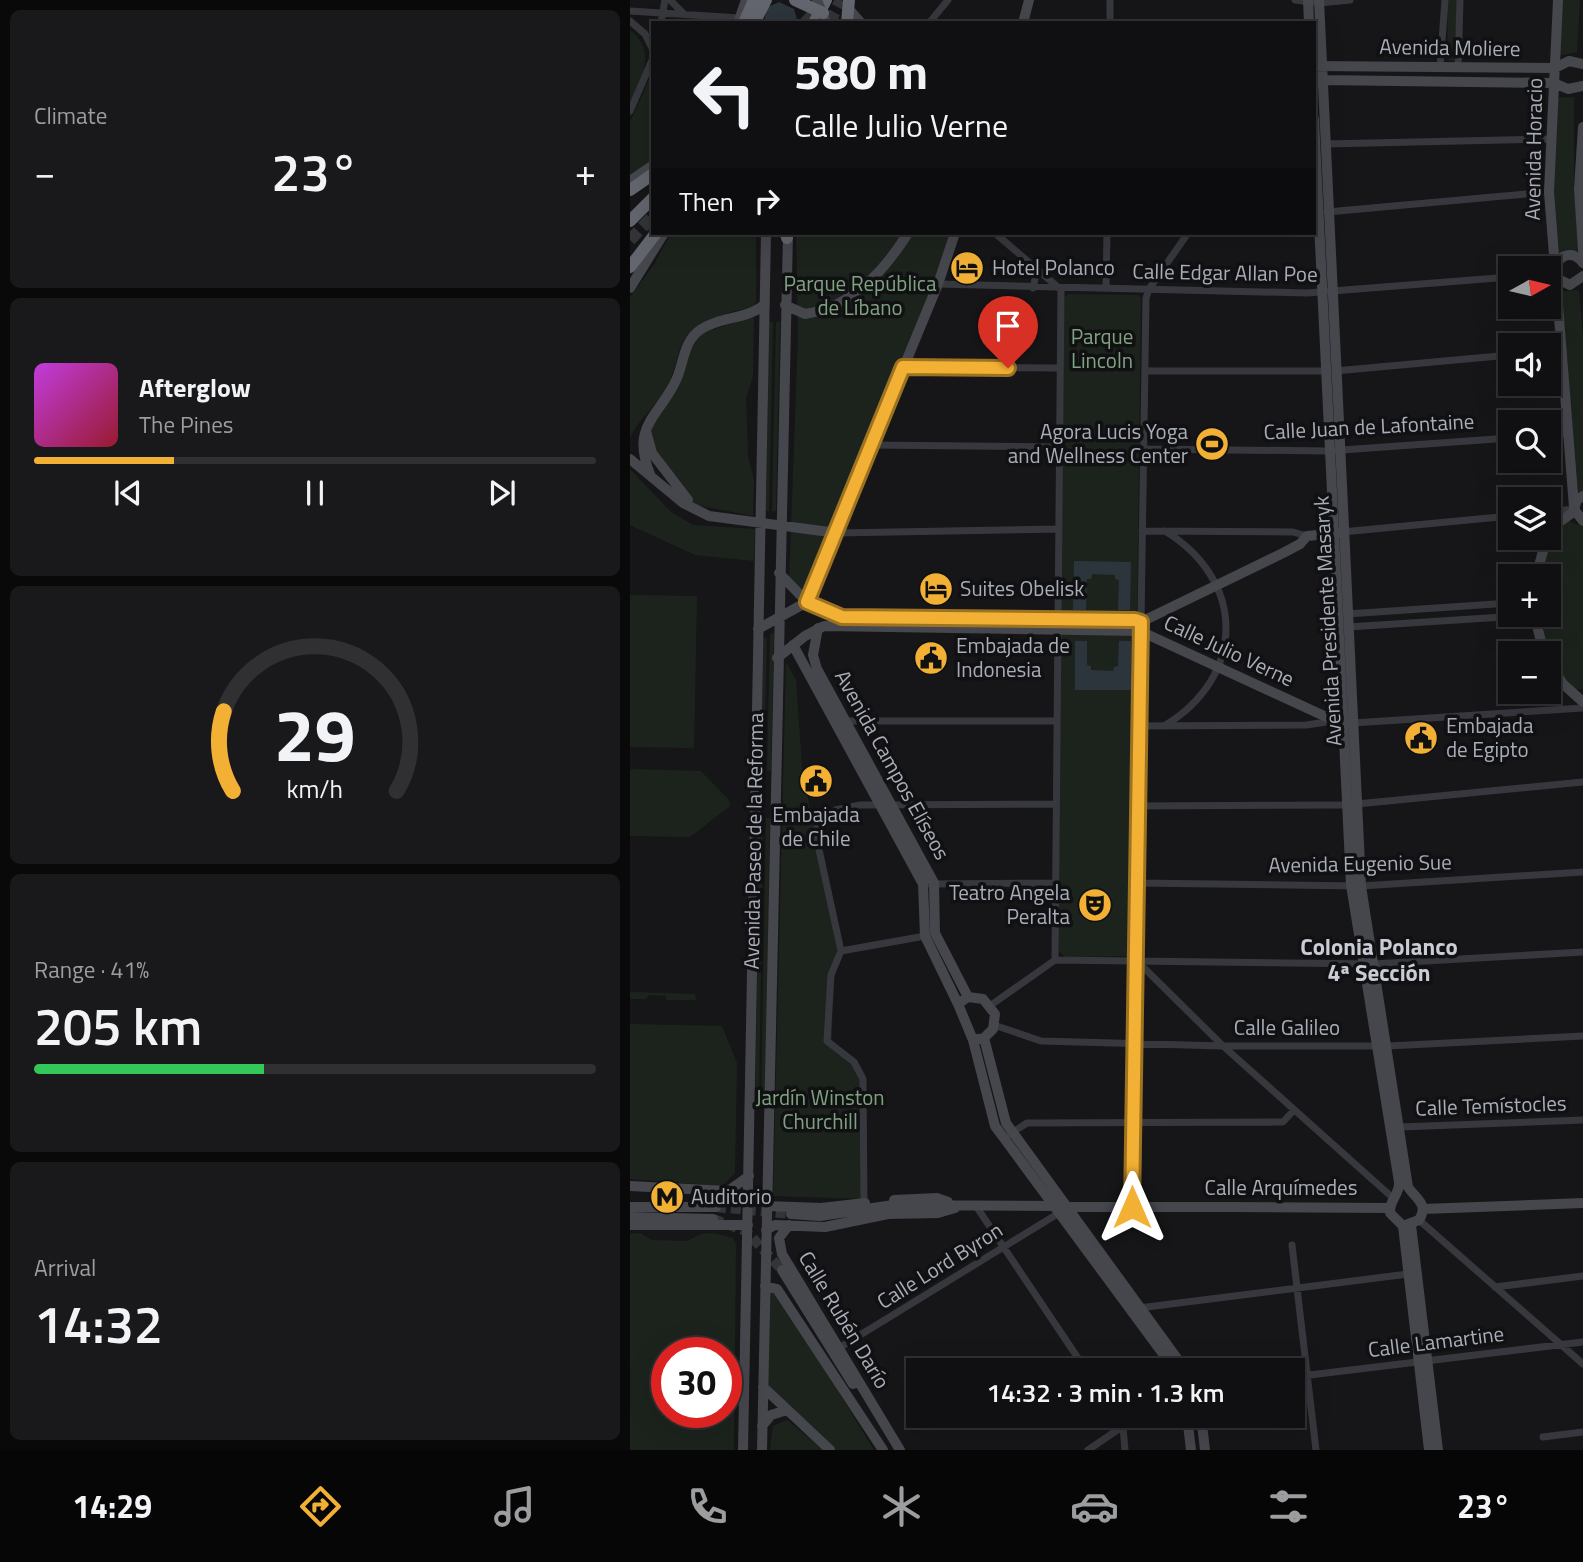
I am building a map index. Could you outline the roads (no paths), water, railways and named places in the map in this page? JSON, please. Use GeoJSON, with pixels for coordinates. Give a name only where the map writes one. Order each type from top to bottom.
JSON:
{"type":"FeatureCollection","features":[{"type":"Feature","properties":{"kind":"highway"},"geometry":{"type":"LineString","coordinates":[[741,21],[762,0]]}},
{"type":"Feature","properties":{"kind":"highway"},"geometry":{"type":"LineString","coordinates":[[755,21],[762,0]]}},
{"type":"Feature","properties":{"kind":"highway"},"geometry":{"type":"LineString","coordinates":[[795,0],[823,16],[835,0]]}},
{"type":"Feature","properties":{"kind":"highway"},"geometry":{"type":"LineString","coordinates":[[630,190],[651,175]]}},
{"type":"Feature","properties":{"kind":"highway"},"geometry":{"type":"LineString","coordinates":[[630,220],[651,200]]}},
{"type":"Feature","properties":{"kind":"highway"},"geometry":{"type":"LineString","coordinates":[[630,232],[651,212]]}},
{"type":"Feature","properties":{"kind":"highway"},"geometry":{"type":"LineString","coordinates":[[631,264],[642,247],[655,235]]}},
{"type":"Feature","properties":{"kind":"highway"},"geometry":{"type":"LineString","coordinates":[[631,264],[655,235]]}},
{"type":"Feature","properties":{"kind":"street"},"geometry":{"type":"LineString","coordinates":[[661,21],[667,0],[685,15]]}},
{"type":"Feature","properties":{"kind":"street"},"geometry":{"type":"LineString","coordinates":[[630,11],[741,21],[746,0]]}},
{"type":"Feature","properties":{"kind":"street"},"geometry":{"type":"LineString","coordinates":[[817,0],[823,16]]}},
{"type":"Feature","properties":{"kind":"street"},"geometry":{"type":"LineString","coordinates":[[931,21],[948,0]]}},
{"type":"Feature","properties":{"kind":"street"},"geometry":{"type":"LineString","coordinates":[[1024,21],[1029,0]]}},
{"type":"Feature","properties":{"kind":"street"},"geometry":{"type":"LineString","coordinates":[[1110,0],[1110,21]]}},
{"type":"Feature","properties":{"kind":"street"},"geometry":{"type":"LineString","coordinates":[[1295,0],[1350,0]]}},
{"type":"Feature","properties":{"kind":"street"},"geometry":{"type":"LineString","coordinates":[[1440,67],[1445,0]]}},
{"type":"Feature","properties":{"kind":"street"},"geometry":{"type":"LineString","coordinates":[[1458,68],[1460,0]]}},
{"type":"Feature","properties":{"kind":"street","name":"Avenida Horacio"},"geometry":{"type":"LineString","coordinates":[[1553,256],[1549,192],[1558,0]]}},
{"type":"Feature","properties":{"kind":"street"},"geometry":{"type":"LineString","coordinates":[[1309,21],[1313,1]]}},
{"type":"Feature","properties":{"kind":"street","name":"Avenida Presidente Masaryk"},"geometry":{"type":"LineString","coordinates":[[1313,1],[1315,21]]}},
{"type":"Feature","properties":{"kind":"street"},"geometry":{"type":"LineString","coordinates":[[849,4],[860,21]]}},
{"type":"Feature","properties":{"kind":"street"},"geometry":{"type":"LineString","coordinates":[[630,22],[645,34],[651,46]]}},
{"type":"Feature","properties":{"kind":"street","name":"Avenida Presidente Masaryk"},"geometry":{"type":"LineString","coordinates":[[1316,40],[1322,80],[1325,144],[1320,212]]}},
{"type":"Feature","properties":{"kind":"street","name":"Avenida Moliere"},"geometry":{"type":"LineString","coordinates":[[1318,66],[1555,68],[1569,61],[1583,64]]}},
{"type":"Feature","properties":{"kind":"street"},"geometry":{"type":"LineString","coordinates":[[630,111],[651,63]]}},
{"type":"Feature","properties":{"kind":"street","name":"Avenida Moliere"},"geometry":{"type":"LineString","coordinates":[[1322,80],[1554,83],[1568,89],[1583,86]]}},
{"type":"Feature","properties":{"kind":"street"},"geometry":{"type":"LineString","coordinates":[[1583,127],[1583,251]]}},
{"type":"Feature","properties":{"kind":"street"},"geometry":{"type":"LineString","coordinates":[[1325,144],[1551,139]]}},
{"type":"Feature","properties":{"kind":"street","name":"Avenida Presidente Masaryk"},"geometry":{"type":"LineString","coordinates":[[1316,150],[1327,292],[1344,722],[1356,885],[1408,1187],[1420,1199],[1423,1209]]}},
{"type":"Feature","properties":{"kind":"street"},"geometry":{"type":"LineString","coordinates":[[630,181],[651,166]]}},
{"type":"Feature","properties":{"kind":"street"},"geometry":{"type":"LineString","coordinates":[[1320,212],[1549,192]]}},
{"type":"Feature","properties":{"kind":"street"},"geometry":{"type":"LineString","coordinates":[[630,288],[656,235]]}},
{"type":"Feature","properties":{"kind":"street","name":"Avenida Paseo de la Reforma"},"geometry":{"type":"LineString","coordinates":[[743,1450],[766,235]]}},
{"type":"Feature","properties":{"kind":"street","name":"Avenida Paseo de la Reforma"},"geometry":{"type":"LineString","coordinates":[[762,1450],[787,235]]}},
{"type":"Feature","properties":{"kind":"street"},"geometry":{"type":"LineString","coordinates":[[785,305],[805,314],[844,299],[874,277],[906,235]]}},
{"type":"Feature","properties":{"kind":"street"},"geometry":{"type":"LineString","coordinates":[[758,629],[807,602],[938,284],[954,235]]}},
{"type":"Feature","properties":{"kind":"street"},"geometry":{"type":"LineString","coordinates":[[997,235],[1061,289],[1055,960]]}},
{"type":"Feature","properties":{"kind":"street"},"geometry":{"type":"LineString","coordinates":[[1106,287],[1107,235]]}},
{"type":"Feature","properties":{"kind":"street"},"geometry":{"type":"LineString","coordinates":[[1132,1207],[1146,298],[1149,289],[1187,235]]}},
{"type":"Feature","properties":{"kind":"street"},"geometry":{"type":"LineString","coordinates":[[1561,258],[1568,255],[1576,256],[1583,263]]}},
{"type":"Feature","properties":{"kind":"street"},"geometry":{"type":"LineString","coordinates":[[1033,288],[1037,270]]}},
{"type":"Feature","properties":{"kind":"street"},"geometry":{"type":"LineString","coordinates":[[1561,278],[1570,285],[1583,276]]}},
{"type":"Feature","properties":{"kind":"street","name":"Calle Edgar Allan Poe"},"geometry":{"type":"LineString","coordinates":[[938,284],[1061,289],[1106,287],[1327,292],[1498,278]]}},
{"type":"Feature","properties":{"kind":"street"},"geometry":{"type":"LineString","coordinates":[[650,474],[643,460],[641,445],[648,418],[672,387],[687,345],[697,332],[727,317],[753,313],[765,304]]}},
{"type":"Feature","properties":{"kind":"street"},"geometry":{"type":"LineString","coordinates":[[765,316],[775,311],[784,317]]}},
{"type":"Feature","properties":{"kind":"street","name":"Avenida Horacio"},"geometry":{"type":"LineString","coordinates":[[1559,319],[1574,509]]}},
{"type":"Feature","properties":{"kind":"street"},"geometry":{"type":"LineString","coordinates":[[1145,371],[1330,371],[1498,356]]}},
{"type":"Feature","properties":{"kind":"street"},"geometry":{"type":"LineString","coordinates":[[903,367],[1060,368]]}},
{"type":"Feature","properties":{"kind":"street"},"geometry":{"type":"LineString","coordinates":[[648,418],[646,435],[652,453],[683,495],[701,513]]}},
{"type":"Feature","properties":{"kind":"street"},"geometry":{"type":"LineString","coordinates":[[1561,434],[1568,433]]}},
{"type":"Feature","properties":{"kind":"street","name":"Calle Juan de Lafontaine"},"geometry":{"type":"LineString","coordinates":[[1145,449],[1334,451],[1498,439]]}},
{"type":"Feature","properties":{"kind":"street"},"geometry":{"type":"LineString","coordinates":[[872,445],[1059,447]]}},
{"type":"Feature","properties":{"kind":"street"},"geometry":{"type":"LineString","coordinates":[[630,459],[683,503],[701,513],[721,519],[837,533],[1059,529]]}},
{"type":"Feature","properties":{"kind":"street"},"geometry":{"type":"LineString","coordinates":[[1561,520],[1574,509],[1583,496]]}},
{"type":"Feature","properties":{"kind":"street"},"geometry":{"type":"LineString","coordinates":[[1561,511],[1574,509]]}},
{"type":"Feature","properties":{"kind":"street"},"geometry":{"type":"LineString","coordinates":[[1574,509],[1583,521]]}},
{"type":"Feature","properties":{"kind":"street"},"geometry":{"type":"LineString","coordinates":[[1142,531],[1293,532],[1307,537],[1498,517]]}},
{"type":"Feature","properties":{"kind":"street"},"geometry":{"type":"LineString","coordinates":[[1164,726],[1194,704],[1208,688],[1225,649],[1227,625],[1224,605],[1216,585],[1199,558],[1184,543],[1165,531]]}},
{"type":"Feature","properties":{"kind":"street","name":"Avenida Presidente Masaryk"},"geometry":{"type":"LineString","coordinates":[[1338,533],[1348,627],[1344,722]]}},
{"type":"Feature","properties":{"kind":"street"},"geometry":{"type":"LineString","coordinates":[[1140,627],[1216,585],[1300,544],[1307,537]]}},
{"type":"Feature","properties":{"kind":"street","name":"Calle Julio Verne"},"geometry":{"type":"LineString","coordinates":[[779,573],[807,602],[842,617],[1058,619],[1140,627],[1219,667],[1344,722]]}},
{"type":"Feature","properties":{"kind":"street"},"geometry":{"type":"LineString","coordinates":[[1347,614],[1498,604]]}},
{"type":"Feature","properties":{"kind":"street"},"geometry":{"type":"LineString","coordinates":[[1348,627],[1498,617]]}},
{"type":"Feature","properties":{"kind":"street"},"geometry":{"type":"LineString","coordinates":[[1032,619],[1037,624],[1032,631]]}},
{"type":"Feature","properties":{"kind":"street","name":"Calle Julio Verne"},"geometry":{"type":"LineString","coordinates":[[818,628],[841,626],[1058,631],[1140,627]]}},
{"type":"Feature","properties":{"kind":"street"},"geometry":{"type":"LineString","coordinates":[[777,658],[818,628]]}},
{"type":"Feature","properties":{"kind":"street","name":"Avenida Campos Elíseos"},"geometry":{"type":"LineString","coordinates":[[818,628],[813,655],[817,668],[891,804],[928,884],[935,933],[968,997]]}},
{"type":"Feature","properties":{"kind":"street","name":"Avenida Campos Elíseos"},"geometry":{"type":"LineString","coordinates":[[793,645],[878,804],[928,884],[925,936],[958,1004],[979,1039]]}},
{"type":"Feature","properties":{"kind":"street"},"geometry":{"type":"LineString","coordinates":[[1561,681],[1583,702]]}},
{"type":"Feature","properties":{"kind":"street"},"geometry":{"type":"LineString","coordinates":[[1139,726],[1306,725],[1583,708]]}},
{"type":"Feature","properties":{"kind":"street"},"geometry":{"type":"LineString","coordinates":[[835,727],[845,720],[1056,721]]}},
{"type":"Feature","properties":{"kind":"street"},"geometry":{"type":"LineString","coordinates":[[1139,806],[1352,804],[1583,782]]}},
{"type":"Feature","properties":{"kind":"street"},"geometry":{"type":"LineString","coordinates":[[864,1203],[863,1079],[853,1062],[827,1041],[831,975],[841,951],[816,831],[821,820],[835,810],[878,804],[1056,804]]}},
{"type":"Feature","properties":{"kind":"street","name":"Avenida Eugenio Sue"},"geometry":{"type":"LineString","coordinates":[[1137,883],[1356,885],[1583,872]]}},
{"type":"Feature","properties":{"kind":"street"},"geometry":{"type":"LineString","coordinates":[[928,884],[1056,883]]}},
{"type":"Feature","properties":{"kind":"street"},"geometry":{"type":"LineString","coordinates":[[841,951],[925,936]]}},
{"type":"Feature","properties":{"kind":"street"},"geometry":{"type":"LineString","coordinates":[[990,1005],[1055,960],[1368,964],[1583,952]]}},
{"type":"Feature","properties":{"kind":"street"},"geometry":{"type":"LineString","coordinates":[[1136,960],[1223,1046],[1391,1203],[1393,1219],[1411,1224],[1495,1287],[1583,1364]]}},
{"type":"Feature","properties":{"kind":"street"},"geometry":{"type":"LineString","coordinates":[[958,1004],[968,997],[978,997],[990,1005],[994,1025],[979,1039],[1009,1136],[1060,1209],[1173,1358]]}},
{"type":"Feature","properties":{"kind":"street","name":"Calle Galileo"},"geometry":{"type":"LineString","coordinates":[[994,1025],[1041,1041],[1223,1046],[1383,1046],[1583,1036]]}},
{"type":"Feature","properties":{"kind":"street","name":"Avenida Presidente Masaryk"},"geometry":{"type":"LineString","coordinates":[[1383,1046],[1399,1189],[1391,1203]]}},
{"type":"Feature","properties":{"kind":"street"},"geometry":{"type":"LineString","coordinates":[[1009,1136],[1027,1123],[1283,1122],[1294,1110]]}},
{"type":"Feature","properties":{"kind":"street","name":"Calle Temístocles"},"geometry":{"type":"LineString","coordinates":[[1399,1127],[1583,1120]]}},
{"type":"Feature","properties":{"kind":"street"},"geometry":{"type":"LineString","coordinates":[[630,1186],[728,1191],[749,1176]]}},
{"type":"Feature","properties":{"kind":"street","name":"Calle Arquímedes"},"geometry":{"type":"LineString","coordinates":[[767,1206],[821,1208],[937,1198],[962,1206]]}},
{"type":"Feature","properties":{"kind":"street","name":"Calle Arquímedes"},"geometry":{"type":"LineString","coordinates":[[766,1230],[790,1219],[825,1227],[888,1214],[939,1213],[962,1206],[1060,1209],[1391,1203]]}},
{"type":"Feature","properties":{"kind":"street"},"geometry":{"type":"LineString","coordinates":[[1438,1450],[1408,1274],[1411,1224],[1423,1209],[1583,1203]]}},
{"type":"Feature","properties":{"kind":"street"},"geometry":{"type":"LineString","coordinates":[[976,1206],[1078,1358]]}},
{"type":"Feature","properties":{"kind":"street"},"geometry":{"type":"LineString","coordinates":[[630,1207],[716,1207]]}},
{"type":"Feature","properties":{"kind":"street","name":"Calle Lord Byron"},"geometry":{"type":"LineString","coordinates":[[839,1348],[1060,1209]]}},
{"type":"Feature","properties":{"kind":"street"},"geometry":{"type":"LineString","coordinates":[[630,1217],[713,1219]]}},
{"type":"Feature","properties":{"kind":"street","name":"Calle Rubén Darío"},"geometry":{"type":"LineString","coordinates":[[790,1219],[778,1244],[900,1450]]}},
{"type":"Feature","properties":{"kind":"street"},"geometry":{"type":"LineString","coordinates":[[1411,1224],[1429,1450],[1422,1450]]}},
{"type":"Feature","properties":{"kind":"street"},"geometry":{"type":"LineString","coordinates":[[630,1225],[747,1225]]}},
{"type":"Feature","properties":{"kind":"street"},"geometry":{"type":"LineString","coordinates":[[1293,1245],[1316,1450]]}},
{"type":"Feature","properties":{"kind":"street"},"geometry":{"type":"LineString","coordinates":[[782,1270],[867,1406],[891,1436]]}},
{"type":"Feature","properties":{"kind":"street"},"geometry":{"type":"LineString","coordinates":[[1136,1310],[1408,1274]]}},
{"type":"Feature","properties":{"kind":"street"},"geometry":{"type":"LineString","coordinates":[[1495,1287],[1583,1276]]}},
{"type":"Feature","properties":{"kind":"street","name":"Calle Rubén Darío"},"geometry":{"type":"LineString","coordinates":[[765,1286],[777,1289],[883,1450]]}},
{"type":"Feature","properties":{"kind":"street","name":"Calle Lamartine"},"geometry":{"type":"LineString","coordinates":[[1305,1375],[1583,1342]]}},
{"type":"Feature","properties":{"kind":"street"},"geometry":{"type":"LineString","coordinates":[[763,1387],[830,1450]]}},
{"type":"Feature","properties":{"kind":"street"},"geometry":{"type":"LineString","coordinates":[[745,1392],[763,1403],[787,1410]]}},
{"type":"Feature","properties":{"kind":"street"},"geometry":{"type":"LineString","coordinates":[[762,1426],[771,1415],[787,1410]]}},
{"type":"Feature","properties":{"kind":"street"},"geometry":{"type":"LineString","coordinates":[[1088,1450],[1121,1428]]}},
{"type":"Feature","properties":{"kind":"street"},"geometry":{"type":"LineString","coordinates":[[1123,1428],[1125,1450]]}},
{"type":"Feature","properties":{"kind":"street"},"geometry":{"type":"LineString","coordinates":[[1188,1428],[1191,1450]]}},
{"type":"Feature","properties":{"kind":"street"},"geometry":{"type":"LineString","coordinates":[[1202,1428],[1205,1450]]}},
{"type":"Feature","properties":{"kind":"street"},"geometry":{"type":"LineString","coordinates":[[1543,1437],[1583,1432]]}},
{"type":"Feature","properties":{"kind":"tunnel"},"geometry":{"type":"LineString","coordinates":[[830,21],[841,0]]}},
{"type":"Feature","properties":{"kind":"tunnel"},"geometry":{"type":"LineString","coordinates":[[807,21],[816,11]]}},
{"type":"Feature","properties":{"kind":"tunnel"},"geometry":{"type":"LineString","coordinates":[[630,240],[651,218]]}},
{"type":"Feature","properties":{"kind":"tunnel"},"geometry":{"type":"LineString","coordinates":[[716,1207],[791,1214]]}},
{"type":"Feature","properties":{"kind":"tunnel"},"geometry":{"type":"LineString","coordinates":[[713,1219],[746,1231],[782,1270]]}},
{"type":"Feature","properties":{"kind":"place","name":"Hotel Polanco"},"geometry":{"type":"Point","coordinates":[967,268]}},
{"type":"Feature","properties":{"kind":"place","name":"Agora Lucis Yoga and Wellness Center"},"geometry":{"type":"Point","coordinates":[1212,444]}},
{"type":"Feature","properties":{"kind":"place","name":"Suites Obelisk"},"geometry":{"type":"Point","coordinates":[936,589]}},
{"type":"Feature","properties":{"kind":"place","name":"Embajada de Indonesia"},"geometry":{"type":"Point","coordinates":[931,658]}},
{"type":"Feature","properties":{"kind":"place","name":"Embajada de Egipto"},"geometry":{"type":"Point","coordinates":[1421,738]}},
{"type":"Feature","properties":{"kind":"place","name":"Embajada de Chile"},"geometry":{"type":"Point","coordinates":[816,781]}},
{"type":"Feature","properties":{"kind":"place","name":"Teatro Angela Peralta"},"geometry":{"type":"Point","coordinates":[1095,905]}},
{"type":"Feature","properties":{"kind":"place","name":"Auditorio"},"geometry":{"type":"Point","coordinates":[667,1197]}},
{"type":"Feature","properties":{"kind":"district","name":"Colonia Polanco 4ª Sección"},"geometry":{"type":"Point","coordinates":[1379,960]}},
{"type":"Feature","properties":{"kind":"park label","name":"Parque República de Líbano"},"geometry":{"type":"Point","coordinates":[860,296]}},
{"type":"Feature","properties":{"kind":"park label","name":"Parque Lincoln"},"geometry":{"type":"Point","coordinates":[1102,349]}},
{"type":"Feature","properties":{"kind":"park label","name":"Jardín Winston Churchill"},"geometry":{"type":"Point","coordinates":[820,1110]}}]}
